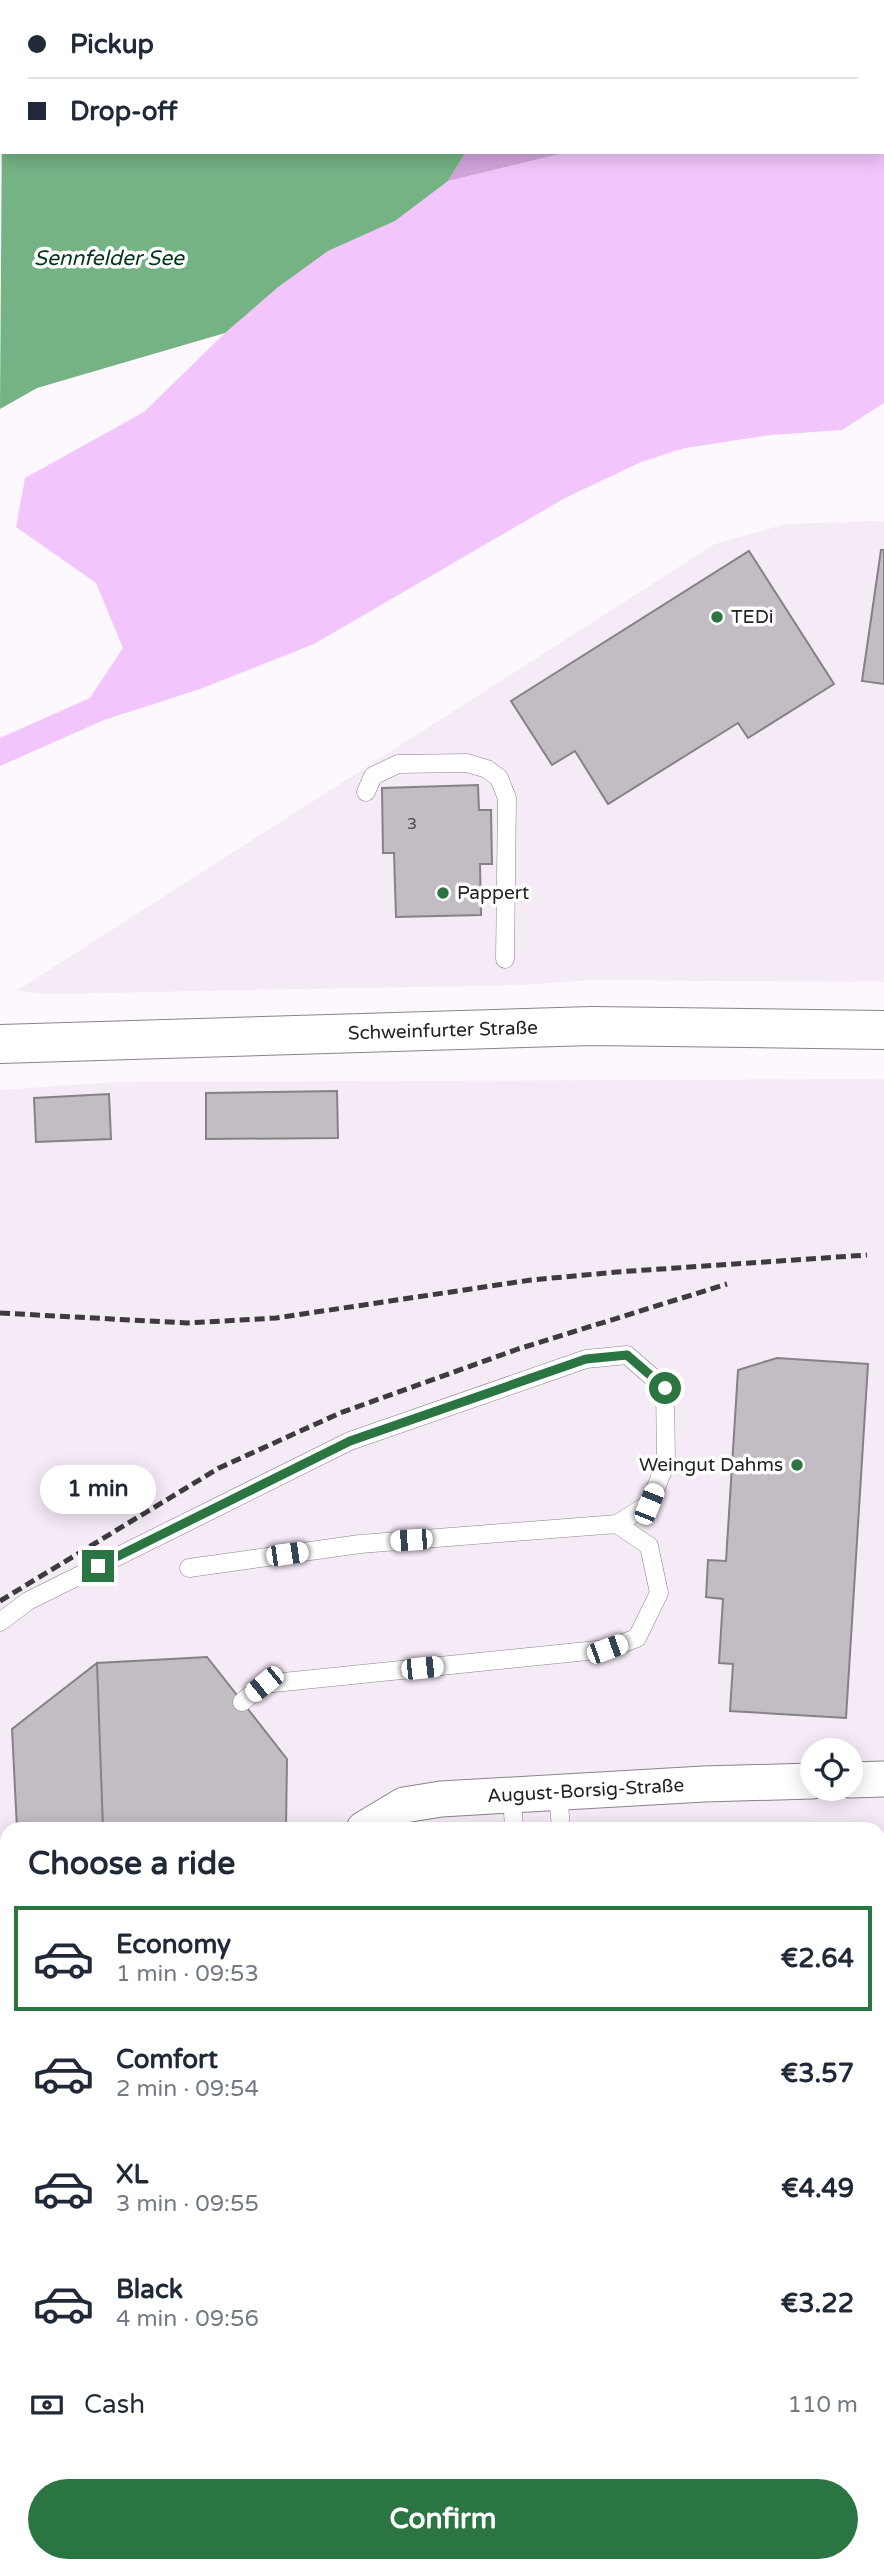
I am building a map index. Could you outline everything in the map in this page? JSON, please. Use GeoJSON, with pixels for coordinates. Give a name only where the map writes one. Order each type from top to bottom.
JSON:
{"type":"FeatureCollection","features":[{"type":"Feature","properties":{"kind":"main road","name":"Schweinfurter Straße"},"geometry":{"type":"LineString","coordinates":[[0,1044],[592,1026],[884,1030]]}},
{"type":"Feature","properties":{"kind":"street"},"geometry":{"type":"LineString","coordinates":[[863,1780],[884,1779]]}},
{"type":"Feature","properties":{"kind":"street","name":"August-Borsig-Straße"},"geometry":{"type":"LineString","coordinates":[[374,1822],[404,1805],[441,1799],[513,1812],[558,1792],[800,1782]]}},
{"type":"Feature","properties":{"kind":"lane"},"geometry":{"type":"LineString","coordinates":[[366,792],[373,776],[398,764],[467,763],[487,769],[499,778],[507,797],[505,959]]}},
{"type":"Feature","properties":{"kind":"lane"},"geometry":{"type":"LineString","coordinates":[[0,1622],[28,1601],[350,1441],[586,1359],[627,1355],[665,1388],[666,1463],[649,1504],[617,1524],[360,1544],[189,1567]]}},
{"type":"Feature","properties":{"kind":"lane"},"geometry":{"type":"LineString","coordinates":[[242,1702],[264,1684],[607,1649],[637,1638],[659,1593],[649,1546],[617,1524]]}},
{"type":"Feature","properties":{"kind":"lane"},"geometry":{"type":"LineString","coordinates":[[558,1792],[560,1822]]}},
{"type":"Feature","properties":{"kind":"shaded area"},"geometry":{"type":"Polygon","coordinates":[[[465,154],[560,154],[448,181],[465,154]]]}},
{"type":"Feature","properties":{"kind":"shaded area"},"geometry":{"type":"Polygon","coordinates":[[[560,154],[884,154],[884,403],[842,430],[771,435],[685,448],[641,462],[565,498],[314,644],[200,689],[104,720],[0,766],[0,738],[90,698],[123,648],[96,583],[16,527],[25,478],[144,412],[225,333],[277,288],[328,251],[395,221],[448,181],[560,154]]]}},
{"type":"Feature","properties":{"kind":"shaded area"},"geometry":{"type":"Polygon","coordinates":[[[884,522],[884,982],[593,980],[521,985],[51,994],[16,991],[715,544],[786,524],[884,522]]]}},
{"type":"Feature","properties":{"kind":"shaded area"},"geometry":{"type":"Polygon","coordinates":[[[884,1079],[884,1822],[0,1822],[0,1090],[117,1082],[884,1079]]]}},
{"type":"Feature","properties":{"kind":"water","name":"Sennfelder See"},"geometry":{"type":"Polygon","coordinates":[[[2,154],[465,154],[448,181],[395,221],[328,251],[277,288],[225,333],[37,388],[0,409],[2,154]]]}},
{"type":"Feature","properties":{"kind":"building"},"geometry":{"type":"Polygon","coordinates":[[[881,550],[884,550],[884,684],[862,681],[881,550]]]}},
{"type":"Feature","properties":{"kind":"building","name":"TEDi"},"geometry":{"type":"Polygon","coordinates":[[[749,551],[834,684],[748,738],[738,723],[608,804],[575,751],[552,765],[511,701],[749,551]]]}},
{"type":"Feature","properties":{"kind":"building"},"geometry":{"type":"Polygon","coordinates":[[[478,785],[479,810],[491,810],[492,864],[480,864],[481,915],[396,917],[394,853],[383,853],[382,788],[478,785]]]}},
{"type":"Feature","properties":{"kind":"building"},"geometry":{"type":"Polygon","coordinates":[[[337,1091],[338,1138],[206,1139],[206,1093],[337,1091]]]}},
{"type":"Feature","properties":{"kind":"building"},"geometry":{"type":"Polygon","coordinates":[[[109,1094],[111,1139],[36,1142],[34,1098],[109,1094]]]}},
{"type":"Feature","properties":{"kind":"building","name":"Weingut Dahms"},"geometry":{"type":"Polygon","coordinates":[[[777,1358],[868,1364],[846,1718],[730,1711],[733,1664],[719,1663],[723,1599],[706,1597],[708,1560],[726,1561],[738,1370],[777,1358]]]}},
{"type":"Feature","properties":{"kind":"building"},"geometry":{"type":"Polygon","coordinates":[[[207,1657],[287,1759],[286,1822],[103,1822],[97,1663],[207,1657]]]}},
{"type":"Feature","properties":{"kind":"building"},"geometry":{"type":"Polygon","coordinates":[[[97,1663],[103,1822],[17,1822],[12,1729],[97,1663]]]}},
{"type":"Feature","properties":{"kind":"railway"},"geometry":{"type":"LineString","coordinates":[[0,1313],[187,1323],[276,1318],[531,1280],[867,1255]]}},
{"type":"Feature","properties":{"kind":"railway"},"geometry":{"type":"LineString","coordinates":[[0,1601],[219,1468],[340,1413],[518,1349],[727,1284]]}},
{"type":"Feature","properties":{"kind":"place","name":"TEDi"},"geometry":{"type":"Point","coordinates":[717,617]}},
{"type":"Feature","properties":{"kind":"place","name":"Pappert"},"geometry":{"type":"Point","coordinates":[443,893]}},
{"type":"Feature","properties":{"kind":"place","name":"Weingut Dahms"},"geometry":{"type":"Point","coordinates":[797,1465]}},
{"type":"Feature","properties":{"kind":"route"},"geometry":{"type":"LineString","coordinates":[[98,1566],[350,1441],[586,1359],[627,1355],[665,1388]]}}]}
